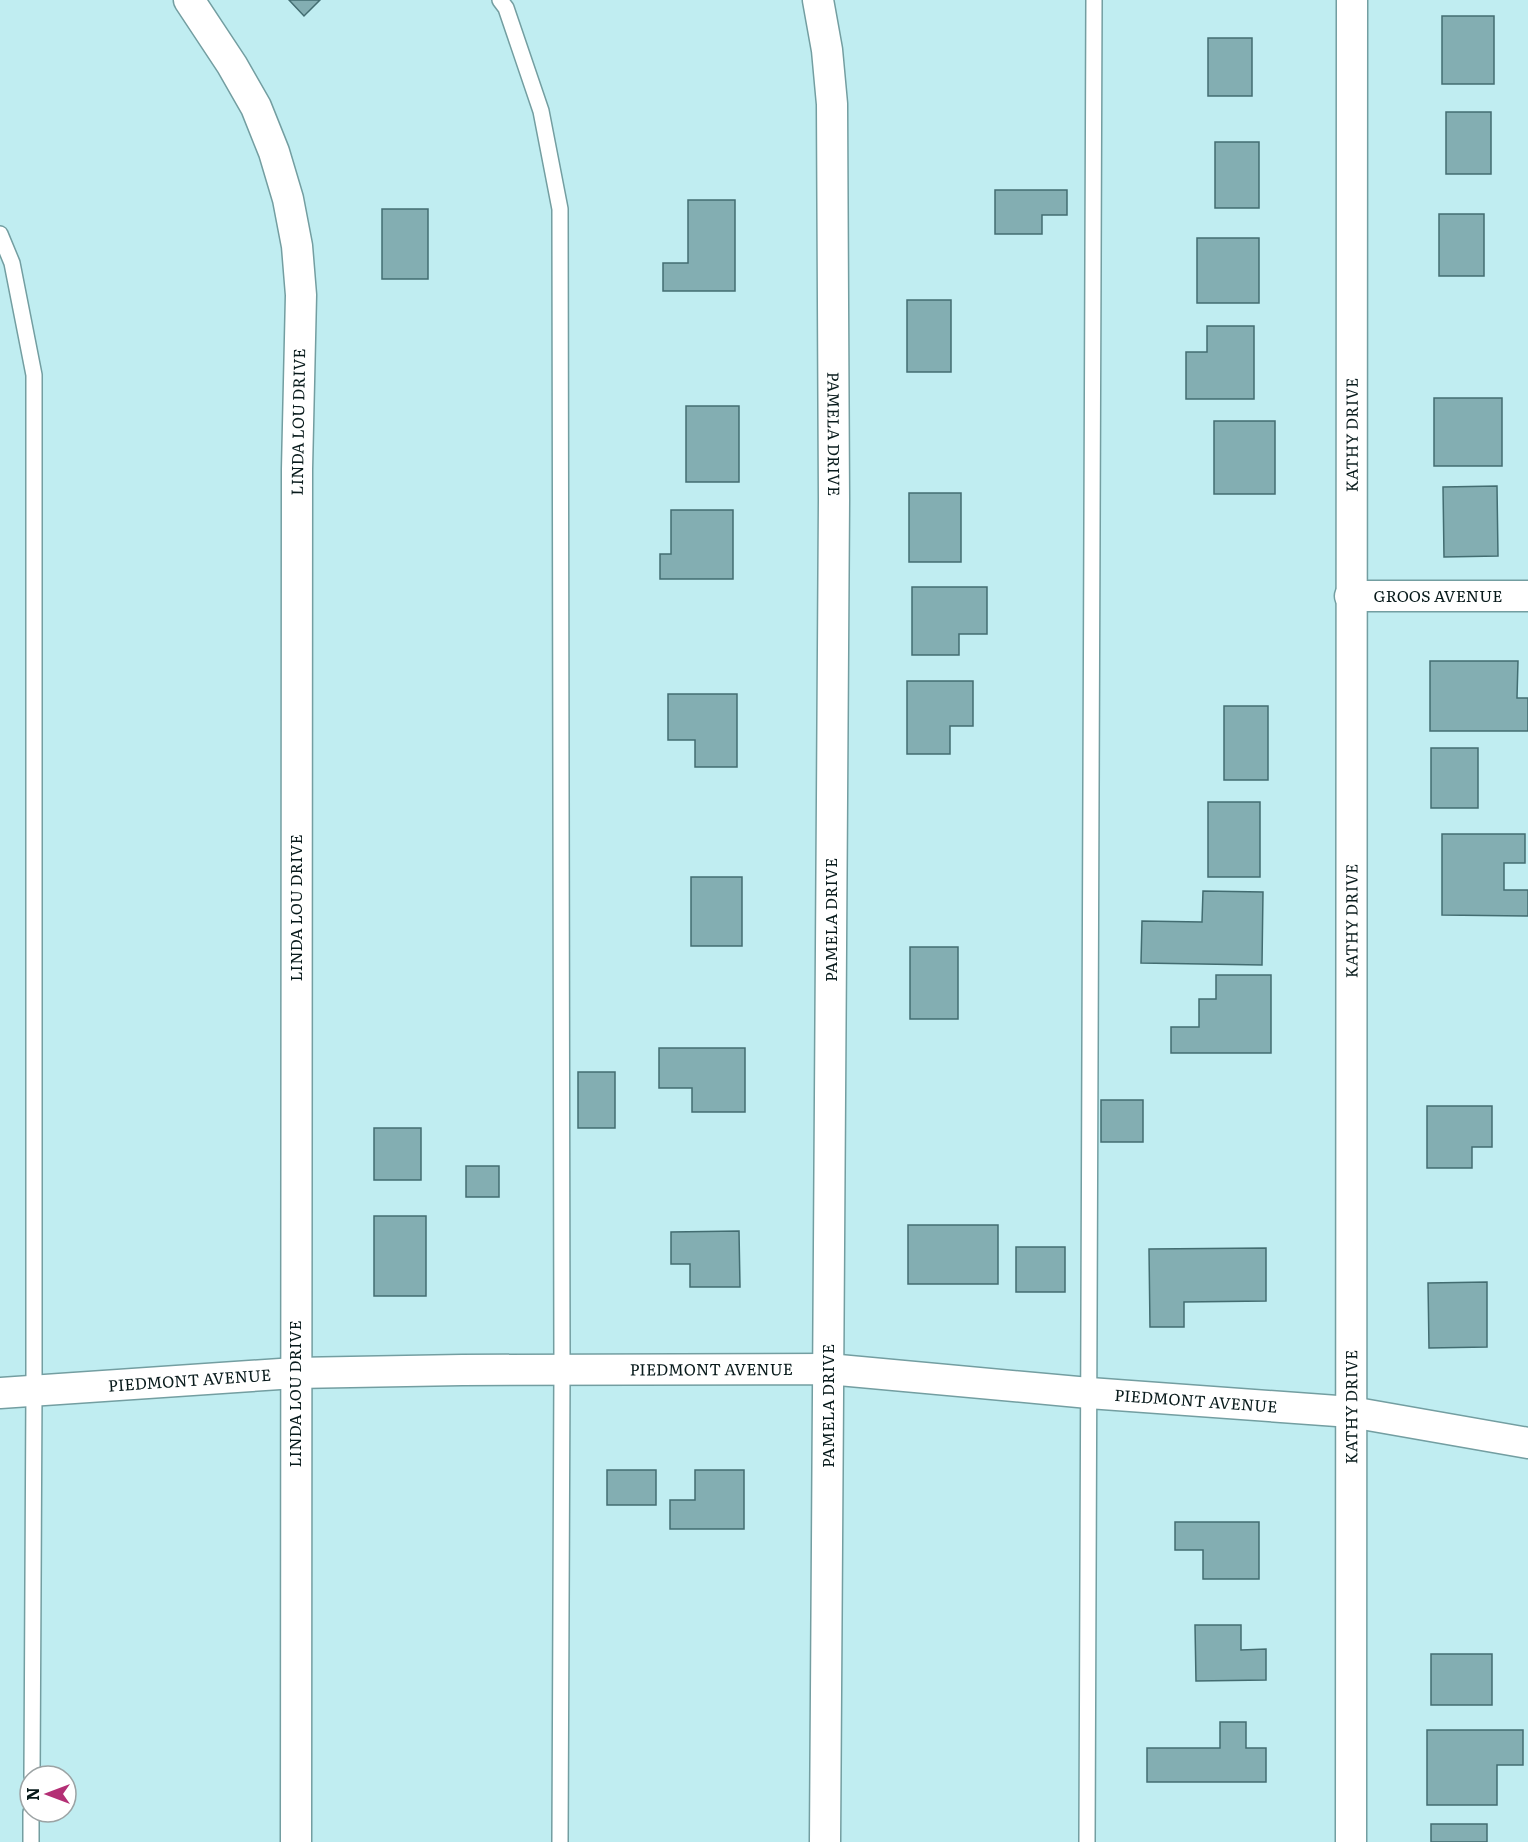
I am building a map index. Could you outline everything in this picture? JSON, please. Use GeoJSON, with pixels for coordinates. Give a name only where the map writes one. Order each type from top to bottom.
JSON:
{"type":"FeatureCollection","features":[{"type":"Feature","properties":{"kind":"street","name":"LINDA LOU DRIVE"},"geometry":{"type":"LineString","coordinates":[[189,0],[232,65],[256,107],[274,152],[290,208],[297,246],[301,295],[297,493],[296,1842]]}},
{"type":"Feature","properties":{"kind":"street","name":"PAMELA DRIVE"},"geometry":{"type":"LineString","coordinates":[[818,0],[827,50],[832,104],[834,512],[825,1842]]}},
{"type":"Feature","properties":{"kind":"street","name":"KATHY DRIVE"},"geometry":{"type":"LineString","coordinates":[[1351,1842],[1352,0]]}},
{"type":"Feature","properties":{"kind":"street","name":"GROOS AVENUE"},"geometry":{"type":"LineString","coordinates":[[1350,596],[1528,596]]}},
{"type":"Feature","properties":{"kind":"street","name":"PIEDMONT AVENUE"},"geometry":{"type":"LineString","coordinates":[[0,1393],[295,1373],[828,1369],[1089,1393],[1351,1412],[1528,1443]]}},
{"type":"Feature","properties":{"kind":"lane"},"geometry":{"type":"LineString","coordinates":[[500,0],[506,9],[541,111],[560,209],[562,1370],[560,1842]]}},
{"type":"Feature","properties":{"kind":"lane"},"geometry":{"type":"LineString","coordinates":[[1087,1842],[1094,0]]}},
{"type":"Feature","properties":{"kind":"lane"},"geometry":{"type":"LineString","coordinates":[[0,234],[12,263],[34,375],[32,1764]]}},
{"type":"Feature","properties":{"kind":"lane"},"geometry":{"type":"LineString","coordinates":[[31,1842],[32,1824]]}},
{"type":"Feature","properties":{"kind":"building"},"geometry":{"type":"Polygon","coordinates":[[[289,0],[320,0],[304,16],[289,0]]]}},
{"type":"Feature","properties":{"kind":"building"},"geometry":{"type":"Polygon","coordinates":[[[1442,16],[1494,16],[1494,84],[1442,84],[1442,16]]]}},
{"type":"Feature","properties":{"kind":"building"},"geometry":{"type":"Polygon","coordinates":[[[1208,38],[1252,38],[1252,96],[1208,96],[1208,38]]]}},
{"type":"Feature","properties":{"kind":"building"},"geometry":{"type":"Polygon","coordinates":[[[1446,112],[1491,112],[1491,174],[1446,174],[1446,112]]]}},
{"type":"Feature","properties":{"kind":"building"},"geometry":{"type":"Polygon","coordinates":[[[1215,142],[1259,142],[1259,208],[1215,208],[1215,142]]]}},
{"type":"Feature","properties":{"kind":"building"},"geometry":{"type":"Polygon","coordinates":[[[995,190],[1067,190],[1067,215],[1042,215],[1042,234],[995,234],[995,190]]]}},
{"type":"Feature","properties":{"kind":"building"},"geometry":{"type":"Polygon","coordinates":[[[688,200],[735,200],[735,291],[663,291],[663,263],[688,263],[688,200]]]}},
{"type":"Feature","properties":{"kind":"building"},"geometry":{"type":"Polygon","coordinates":[[[382,209],[428,209],[428,279],[382,279],[382,209]]]}},
{"type":"Feature","properties":{"kind":"building"},"geometry":{"type":"Polygon","coordinates":[[[1439,214],[1484,214],[1484,276],[1439,276],[1439,214]]]}},
{"type":"Feature","properties":{"kind":"building"},"geometry":{"type":"Polygon","coordinates":[[[1197,238],[1259,238],[1259,303],[1197,303],[1197,238]]]}},
{"type":"Feature","properties":{"kind":"building"},"geometry":{"type":"Polygon","coordinates":[[[907,300],[951,300],[951,372],[907,372],[907,300]]]}},
{"type":"Feature","properties":{"kind":"building"},"geometry":{"type":"Polygon","coordinates":[[[1207,326],[1254,326],[1254,399],[1186,399],[1186,352],[1207,352],[1207,326]]]}},
{"type":"Feature","properties":{"kind":"building"},"geometry":{"type":"Polygon","coordinates":[[[1434,398],[1502,398],[1502,466],[1434,466],[1434,398]]]}},
{"type":"Feature","properties":{"kind":"building"},"geometry":{"type":"Polygon","coordinates":[[[686,406],[739,406],[739,482],[686,482],[686,406]]]}},
{"type":"Feature","properties":{"kind":"building"},"geometry":{"type":"Polygon","coordinates":[[[1214,421],[1275,421],[1275,494],[1214,494],[1214,421]]]}},
{"type":"Feature","properties":{"kind":"building"},"geometry":{"type":"Polygon","coordinates":[[[1497,486],[1498,556],[1444,557],[1443,487],[1497,486]]]}},
{"type":"Feature","properties":{"kind":"building"},"geometry":{"type":"Polygon","coordinates":[[[909,493],[961,493],[961,562],[909,562],[909,493]]]}},
{"type":"Feature","properties":{"kind":"building"},"geometry":{"type":"Polygon","coordinates":[[[671,510],[733,510],[733,579],[660,579],[660,554],[671,554],[671,510]]]}},
{"type":"Feature","properties":{"kind":"building"},"geometry":{"type":"Polygon","coordinates":[[[912,587],[987,587],[987,634],[959,634],[959,655],[912,655],[912,587]]]}},
{"type":"Feature","properties":{"kind":"building"},"geometry":{"type":"Polygon","coordinates":[[[1430,661],[1518,661],[1517,698],[1528,698],[1528,731],[1430,731],[1430,661]]]}},
{"type":"Feature","properties":{"kind":"building"},"geometry":{"type":"Polygon","coordinates":[[[907,681],[973,681],[973,726],[950,726],[950,754],[907,754],[907,681]]]}},
{"type":"Feature","properties":{"kind":"building"},"geometry":{"type":"Polygon","coordinates":[[[668,694],[737,694],[737,767],[695,767],[695,740],[668,740],[668,694]]]}},
{"type":"Feature","properties":{"kind":"building"},"geometry":{"type":"Polygon","coordinates":[[[1224,706],[1268,706],[1268,780],[1224,780],[1224,706]]]}},
{"type":"Feature","properties":{"kind":"building"},"geometry":{"type":"Polygon","coordinates":[[[1431,748],[1478,748],[1478,808],[1431,808],[1431,748]]]}},
{"type":"Feature","properties":{"kind":"building"},"geometry":{"type":"Polygon","coordinates":[[[1208,802],[1260,802],[1260,877],[1208,877],[1208,802]]]}},
{"type":"Feature","properties":{"kind":"building"},"geometry":{"type":"Polygon","coordinates":[[[1442,834],[1525,834],[1525,863],[1504,863],[1504,890],[1528,890],[1528,916],[1442,915],[1442,834]]]}},
{"type":"Feature","properties":{"kind":"building"},"geometry":{"type":"Polygon","coordinates":[[[691,877],[742,877],[742,946],[691,946],[691,877]]]}},
{"type":"Feature","properties":{"kind":"building"},"geometry":{"type":"Polygon","coordinates":[[[1203,891],[1263,892],[1262,965],[1141,963],[1142,921],[1202,922],[1203,891]]]}},
{"type":"Feature","properties":{"kind":"building"},"geometry":{"type":"Polygon","coordinates":[[[910,947],[958,947],[958,1019],[910,1019],[910,947]]]}},
{"type":"Feature","properties":{"kind":"building"},"geometry":{"type":"Polygon","coordinates":[[[1216,975],[1271,975],[1271,1053],[1171,1053],[1171,1027],[1199,1027],[1199,999],[1216,999],[1216,975]]]}},
{"type":"Feature","properties":{"kind":"building"},"geometry":{"type":"Polygon","coordinates":[[[659,1048],[745,1048],[745,1112],[692,1112],[692,1088],[659,1088],[659,1048]]]}},
{"type":"Feature","properties":{"kind":"building"},"geometry":{"type":"Polygon","coordinates":[[[578,1072],[615,1072],[615,1128],[578,1128],[578,1072]]]}},
{"type":"Feature","properties":{"kind":"building"},"geometry":{"type":"Polygon","coordinates":[[[1101,1100],[1143,1100],[1143,1142],[1101,1142],[1101,1100]]]}},
{"type":"Feature","properties":{"kind":"building"},"geometry":{"type":"Polygon","coordinates":[[[1427,1106],[1492,1106],[1492,1147],[1472,1147],[1472,1168],[1427,1168],[1427,1106]]]}},
{"type":"Feature","properties":{"kind":"building"},"geometry":{"type":"Polygon","coordinates":[[[374,1128],[421,1128],[421,1180],[374,1180],[374,1128]]]}},
{"type":"Feature","properties":{"kind":"building"},"geometry":{"type":"Polygon","coordinates":[[[466,1166],[499,1166],[499,1197],[466,1197],[466,1166]]]}},
{"type":"Feature","properties":{"kind":"building"},"geometry":{"type":"Polygon","coordinates":[[[374,1216],[426,1216],[426,1296],[374,1296],[374,1216]]]}},
{"type":"Feature","properties":{"kind":"building"},"geometry":{"type":"Polygon","coordinates":[[[908,1225],[998,1225],[998,1284],[908,1284],[908,1225]]]}},
{"type":"Feature","properties":{"kind":"building"},"geometry":{"type":"Polygon","coordinates":[[[739,1231],[740,1287],[690,1287],[690,1264],[671,1264],[671,1232],[739,1231]]]}},
{"type":"Feature","properties":{"kind":"building"},"geometry":{"type":"Polygon","coordinates":[[[1016,1247],[1065,1247],[1065,1292],[1016,1292],[1016,1247]]]}},
{"type":"Feature","properties":{"kind":"building"},"geometry":{"type":"Polygon","coordinates":[[[1266,1248],[1266,1301],[1184,1302],[1184,1327],[1150,1327],[1149,1249],[1266,1248]]]}},
{"type":"Feature","properties":{"kind":"building"},"geometry":{"type":"Polygon","coordinates":[[[1487,1282],[1487,1347],[1429,1348],[1428,1283],[1487,1282]]]}},
{"type":"Feature","properties":{"kind":"building"},"geometry":{"type":"Polygon","coordinates":[[[607,1470],[656,1470],[656,1505],[607,1505],[607,1470]]]}},
{"type":"Feature","properties":{"kind":"building"},"geometry":{"type":"Polygon","coordinates":[[[695,1470],[744,1470],[744,1529],[670,1529],[670,1500],[695,1500],[695,1470]]]}},
{"type":"Feature","properties":{"kind":"building"},"geometry":{"type":"Polygon","coordinates":[[[1175,1522],[1259,1522],[1259,1579],[1203,1579],[1203,1550],[1175,1550],[1175,1522]]]}},
{"type":"Feature","properties":{"kind":"building"},"geometry":{"type":"Polygon","coordinates":[[[1195,1625],[1241,1625],[1241,1650],[1266,1649],[1266,1680],[1196,1681],[1195,1625]]]}},
{"type":"Feature","properties":{"kind":"building"},"geometry":{"type":"Polygon","coordinates":[[[1431,1654],[1492,1654],[1492,1705],[1431,1705],[1431,1654]]]}},
{"type":"Feature","properties":{"kind":"building"},"geometry":{"type":"Polygon","coordinates":[[[1220,1722],[1246,1722],[1246,1748],[1266,1748],[1266,1782],[1147,1782],[1147,1748],[1220,1748],[1220,1722]]]}},
{"type":"Feature","properties":{"kind":"building"},"geometry":{"type":"Polygon","coordinates":[[[1427,1730],[1523,1730],[1523,1765],[1497,1765],[1497,1805],[1427,1805],[1427,1730]]]}},
{"type":"Feature","properties":{"kind":"building"},"geometry":{"type":"Polygon","coordinates":[[[1431,1824],[1487,1824],[1487,1842],[1431,1842],[1431,1824]]]}}]}
